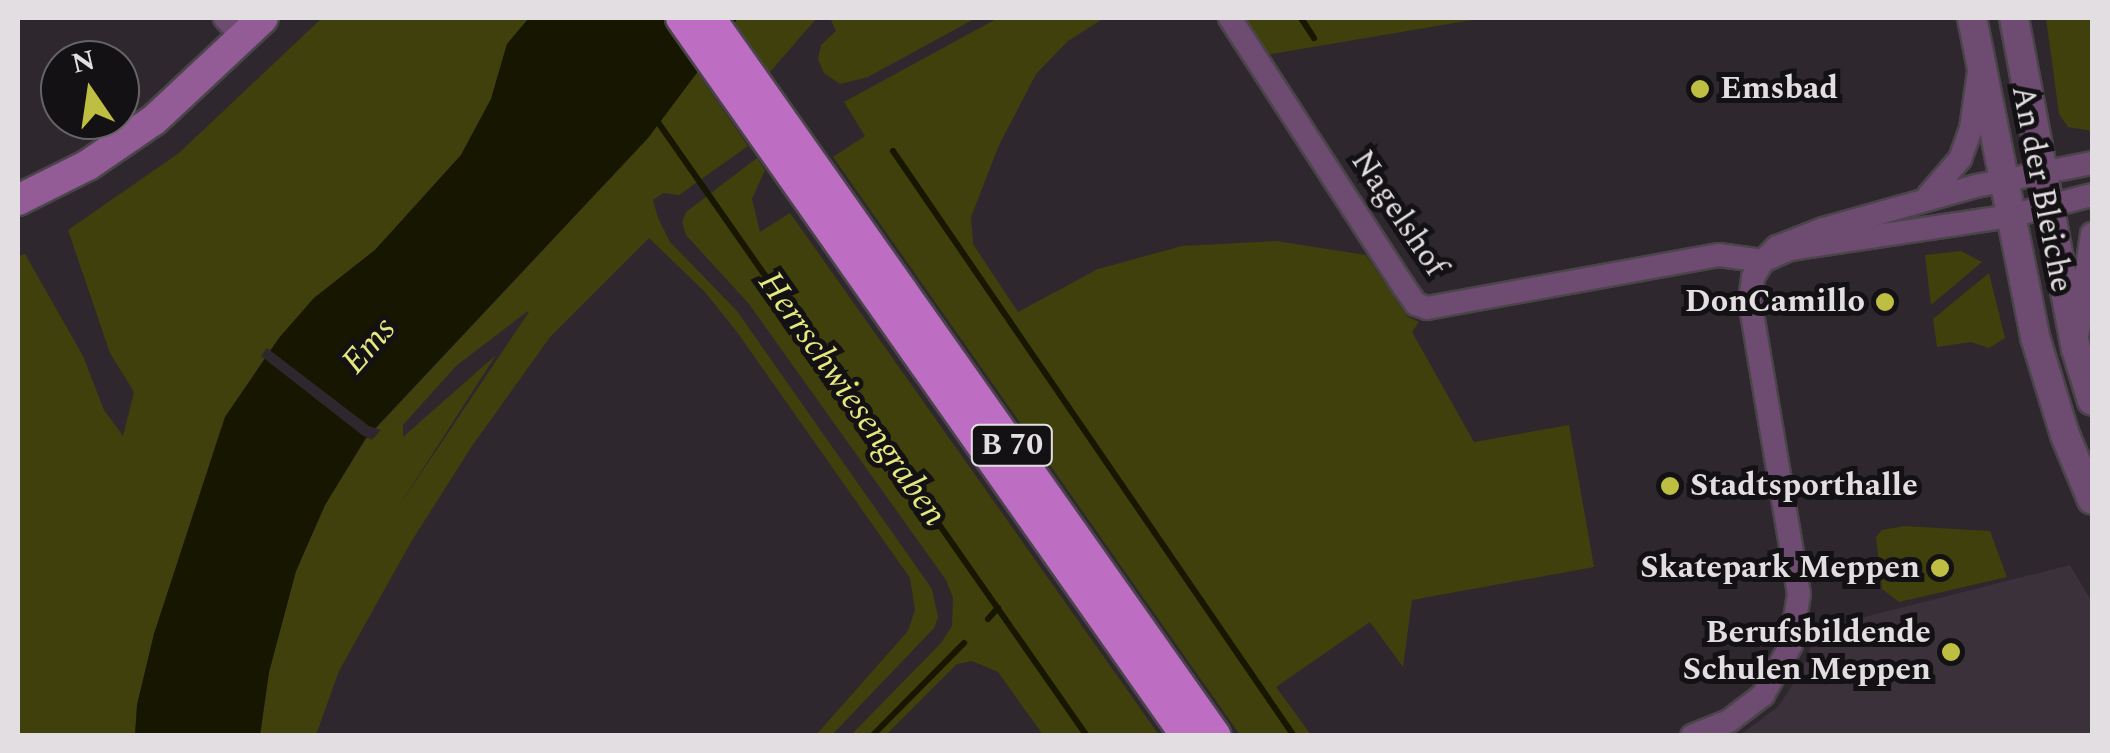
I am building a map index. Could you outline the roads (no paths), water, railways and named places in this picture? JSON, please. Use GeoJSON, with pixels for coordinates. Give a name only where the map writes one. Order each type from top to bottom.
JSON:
{"type":"FeatureCollection","features":[{"type":"Feature","properties":{"kind":"highway","name":"B 70"},"geometry":{"type":"LineString","coordinates":[[681,18],[797,162],[1216,736]]}},
{"type":"Feature","properties":{"kind":"highway","name":"B 70"},"geometry":{"type":"LineString","coordinates":[[710,18],[797,162],[1186,736]]}},
{"type":"Feature","properties":{"kind":"main road"},"geometry":{"type":"LineString","coordinates":[[18,200],[88,165],[154,120],[244,24]]}},
{"type":"Feature","properties":{"kind":"street","name":"Nagelshof"},"geometry":{"type":"LineString","coordinates":[[1230,18],[1416,304],[1438,307],[1719,255],[1762,261],[1790,249],[2010,216],[2092,196]]}},
{"type":"Feature","properties":{"kind":"street","name":"An der Bleiche"},"geometry":{"type":"LineString","coordinates":[[1972,18],[2040,353],[2064,436],[2092,500]]}},
{"type":"Feature","properties":{"kind":"street","name":"An der Bleiche"},"geometry":{"type":"LineString","coordinates":[[2014,18],[2076,349],[2092,401]]}},
{"type":"Feature","properties":{"kind":"street","name":"An der Bleiche"},"geometry":{"type":"LineString","coordinates":[[1924,198],[1960,159],[1970,128],[1980,63]]}},
{"type":"Feature","properties":{"kind":"street"},"geometry":{"type":"LineString","coordinates":[[1692,736],[1730,720],[1763,695],[1791,645],[1798,594],[1750,302],[1753,277],[1762,261],[1777,247],[1800,236],[1924,198],[2092,162]]}},
{"type":"Feature","properties":{"kind":"street","name":"An der Bleiche"},"geometry":{"type":"LineString","coordinates":[[2076,349],[2092,234]]}},
{"type":"Feature","properties":{"kind":"water","name":"Ems"},"geometry":{"type":"Polygon","coordinates":[[[529,18],[738,18],[648,138],[365,439],[325,505],[296,571],[269,672],[260,735],[135,736],[137,705],[154,634],[225,417],[279,338],[314,298],[375,250],[461,155],[491,99],[507,44],[529,18]]]}},
{"type":"Feature","properties":{"kind":"waterway"},"geometry":{"type":"LineString","coordinates":[[1301,18],[1314,38]]}},
{"type":"Feature","properties":{"kind":"waterway","name":"Herrschwiesengraben"},"geometry":{"type":"LineString","coordinates":[[655,118],[1087,736]]}},
{"type":"Feature","properties":{"kind":"waterway"},"geometry":{"type":"LineString","coordinates":[[893,151],[1294,736]]}},
{"type":"Feature","properties":{"kind":"waterway"},"geometry":{"type":"LineString","coordinates":[[988,619],[998,608]]}},
{"type":"Feature","properties":{"kind":"waterway"},"geometry":{"type":"LineString","coordinates":[[872,736],[964,643]]}},
{"type":"Feature","properties":{"kind":"place","name":"Emsbad"},"geometry":{"type":"Point","coordinates":[1700,89]}},
{"type":"Feature","properties":{"kind":"place","name":"DonCamillo"},"geometry":{"type":"Point","coordinates":[1885,302]}},
{"type":"Feature","properties":{"kind":"place","name":"Stadtsporthalle"},"geometry":{"type":"Point","coordinates":[1670,486]}},
{"type":"Feature","properties":{"kind":"place","name":"Skatepark Meppen"},"geometry":{"type":"Point","coordinates":[1940,568]}},
{"type":"Feature","properties":{"kind":"place","name":"Berufsbildende Schulen Meppen"},"geometry":{"type":"Point","coordinates":[1951,652]}}]}
